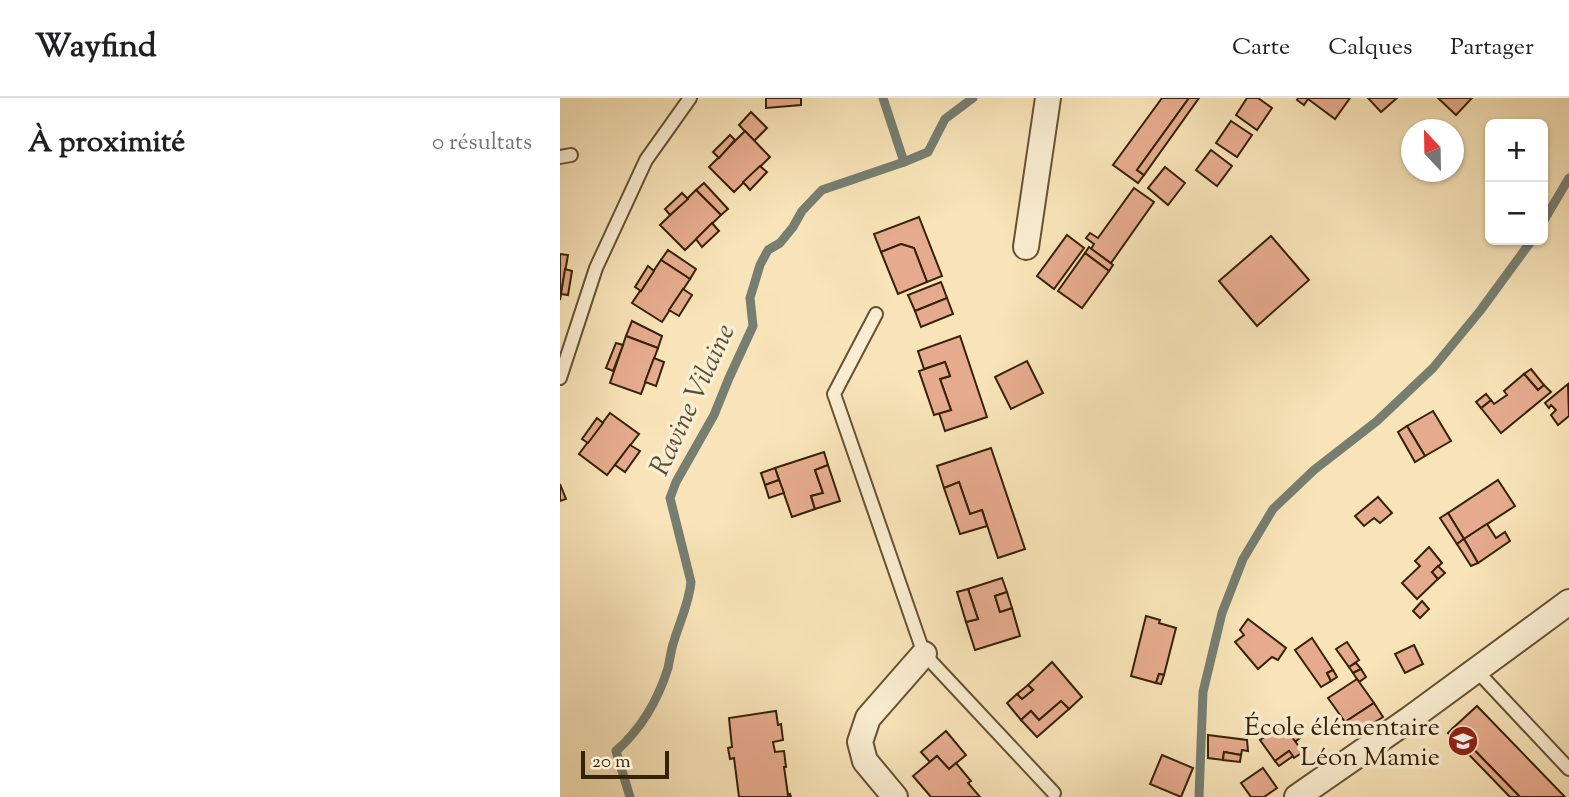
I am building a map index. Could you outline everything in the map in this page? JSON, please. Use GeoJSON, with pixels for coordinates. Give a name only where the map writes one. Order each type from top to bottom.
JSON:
{"type":"FeatureCollection","features":[{"type":"Feature","properties":{"kind":"street"},"geometry":{"type":"LineString","coordinates":[[1026,247],[1048,98]]}},
{"type":"Feature","properties":{"kind":"street"},"geometry":{"type":"LineString","coordinates":[[1297,797],[1569,602]]}},
{"type":"Feature","properties":{"kind":"street"},"geometry":{"type":"LineString","coordinates":[[895,797],[865,761],[860,742],[868,718],[924,654]]}},
{"type":"Feature","properties":{"kind":"lane"},"geometry":{"type":"LineString","coordinates":[[560,378],[596,268],[607,244],[646,160],[690,98]]}},
{"type":"Feature","properties":{"kind":"lane"},"geometry":{"type":"LineString","coordinates":[[876,314],[834,394],[924,654],[1054,793]]}},
{"type":"Feature","properties":{"kind":"lane"},"geometry":{"type":"LineString","coordinates":[[1476,670],[1569,769]]}},
{"type":"Feature","properties":{"kind":"building"},"geometry":{"type":"Polygon","coordinates":[[[766,98],[801,98],[801,105],[766,108],[766,98]]]}},
{"type":"Feature","properties":{"kind":"building"},"geometry":{"type":"Polygon","coordinates":[[[1162,98],[1189,98],[1137,170],[1144,175],[1138,183],[1113,165],[1162,98]]]}},
{"type":"Feature","properties":{"kind":"building"},"geometry":{"type":"Polygon","coordinates":[[[1189,98],[1199,98],[1144,175],[1137,170],[1189,98]]]}},
{"type":"Feature","properties":{"kind":"building"},"geometry":{"type":"Polygon","coordinates":[[[1247,98],[1258,98],[1272,108],[1257,130],[1236,115],[1247,98]]]}},
{"type":"Feature","properties":{"kind":"building"},"geometry":{"type":"Polygon","coordinates":[[[1298,98],[1350,98],[1335,119],[1308,99],[1304,105],[1298,98]]]}},
{"type":"Feature","properties":{"kind":"building"},"geometry":{"type":"Polygon","coordinates":[[[1368,98],[1397,98],[1381,112],[1368,98]]]}},
{"type":"Feature","properties":{"kind":"building"},"geometry":{"type":"Polygon","coordinates":[[[1438,98],[1472,98],[1456,115],[1438,98]]]}},
{"type":"Feature","properties":{"kind":"building"},"geometry":{"type":"Polygon","coordinates":[[[751,112],[767,128],[754,141],[739,125],[751,112]]]}},
{"type":"Feature","properties":{"kind":"building"},"geometry":{"type":"Polygon","coordinates":[[[1231,121],[1252,135],[1237,157],[1216,143],[1231,121]]]}},
{"type":"Feature","properties":{"kind":"building"},"geometry":{"type":"Polygon","coordinates":[[[745,131],[770,157],[734,192],[709,167],[745,131]]]}},
{"type":"Feature","properties":{"kind":"building"},"geometry":{"type":"Polygon","coordinates":[[[730,135],[735,140],[719,158],[713,152],[730,135]]]}},
{"type":"Feature","properties":{"kind":"building"},"geometry":{"type":"Polygon","coordinates":[[[1211,150],[1232,166],[1217,186],[1196,170],[1211,150]]]}},
{"type":"Feature","properties":{"kind":"building"},"geometry":{"type":"Polygon","coordinates":[[[760,166],[767,172],[750,190],[743,182],[760,166]]]}},
{"type":"Feature","properties":{"kind":"building"},"geometry":{"type":"Polygon","coordinates":[[[1165,167],[1185,183],[1168,205],[1148,188],[1165,167]]]}},
{"type":"Feature","properties":{"kind":"building"},"geometry":{"type":"Polygon","coordinates":[[[704,183],[728,209],[721,215],[696,190],[704,183]]]}},
{"type":"Feature","properties":{"kind":"building"},"geometry":{"type":"Polygon","coordinates":[[[1134,188],[1154,202],[1111,263],[1091,249],[1094,244],[1086,238],[1090,233],[1098,238],[1134,188]]]}},
{"type":"Feature","properties":{"kind":"building"},"geometry":{"type":"Polygon","coordinates":[[[696,190],[721,215],[685,250],[660,225],[696,190]]]}},
{"type":"Feature","properties":{"kind":"building"},"geometry":{"type":"Polygon","coordinates":[[[682,193],[688,199],[670,215],[665,209],[682,193]]]}},
{"type":"Feature","properties":{"kind":"building"},"geometry":{"type":"Polygon","coordinates":[[[919,217],[942,276],[927,282],[914,248],[901,244],[881,252],[874,234],[919,217]]]}},
{"type":"Feature","properties":{"kind":"building"},"geometry":{"type":"Polygon","coordinates":[[[712,223],[719,231],[702,247],[696,239],[712,223]]]}},
{"type":"Feature","properties":{"kind":"building"},"geometry":{"type":"Polygon","coordinates":[[[1067,235],[1084,248],[1054,289],[1037,276],[1067,235]]]}},
{"type":"Feature","properties":{"kind":"building"},"geometry":{"type":"Polygon","coordinates":[[[1271,236],[1309,280],[1257,326],[1219,281],[1271,236]]]}},
{"type":"Feature","properties":{"kind":"building"},"geometry":{"type":"Polygon","coordinates":[[[901,244],[914,248],[927,282],[898,294],[881,252],[901,244]]]}},
{"type":"Feature","properties":{"kind":"building"},"geometry":{"type":"Polygon","coordinates":[[[1089,247],[1113,265],[1109,271],[1085,253],[1089,247]]]}},
{"type":"Feature","properties":{"kind":"building"},"geometry":{"type":"Polygon","coordinates":[[[668,250],[696,269],[690,279],[661,260],[668,250]]]}},
{"type":"Feature","properties":{"kind":"building"},"geometry":{"type":"Polygon","coordinates":[[[1085,253],[1109,271],[1082,308],[1058,291],[1085,253]]]}},
{"type":"Feature","properties":{"kind":"building"},"geometry":{"type":"Polygon","coordinates":[[[560,254],[568,255],[560,300],[560,254]]]}},
{"type":"Feature","properties":{"kind":"building"},"geometry":{"type":"Polygon","coordinates":[[[661,260],[690,279],[662,322],[632,303],[661,260]]]}},
{"type":"Feature","properties":{"kind":"building"},"geometry":{"type":"Polygon","coordinates":[[[648,266],[654,271],[641,291],[635,287],[648,266]]]}},
{"type":"Feature","properties":{"kind":"building"},"geometry":{"type":"Polygon","coordinates":[[[565,269],[572,271],[568,295],[561,294],[565,269]]]}},
{"type":"Feature","properties":{"kind":"building"},"geometry":{"type":"Polygon","coordinates":[[[941,282],[947,298],[915,311],[908,295],[941,282]]]}},
{"type":"Feature","properties":{"kind":"building"},"geometry":{"type":"Polygon","coordinates":[[[683,289],[692,295],[679,316],[669,310],[683,289]]]}},
{"type":"Feature","properties":{"kind":"building"},"geometry":{"type":"Polygon","coordinates":[[[947,298],[953,314],[921,327],[915,311],[947,298]]]}},
{"type":"Feature","properties":{"kind":"building"},"geometry":{"type":"Polygon","coordinates":[[[632,321],[662,336],[658,348],[626,336],[632,321]]]}},
{"type":"Feature","properties":{"kind":"building"},"geometry":{"type":"Polygon","coordinates":[[[626,336],[658,348],[641,394],[610,383],[626,336]]]}},
{"type":"Feature","properties":{"kind":"building"},"geometry":{"type":"Polygon","coordinates":[[[960,336],[987,417],[945,431],[939,413],[951,410],[940,379],[950,376],[945,362],[924,369],[918,351],[960,336]]]}},
{"type":"Feature","properties":{"kind":"building"},"geometry":{"type":"Polygon","coordinates":[[[616,343],[623,345],[613,371],[606,368],[616,343]]]}},
{"type":"Feature","properties":{"kind":"building"},"geometry":{"type":"Polygon","coordinates":[[[654,358],[664,362],[656,386],[645,382],[654,358]]]}},
{"type":"Feature","properties":{"kind":"building"},"geometry":{"type":"Polygon","coordinates":[[[1027,361],[1043,393],[1011,409],[995,377],[1027,361]]]}},
{"type":"Feature","properties":{"kind":"building"},"geometry":{"type":"Polygon","coordinates":[[[945,362],[950,376],[940,379],[951,410],[934,415],[919,371],[945,362]]]}},
{"type":"Feature","properties":{"kind":"building"},"geometry":{"type":"Polygon","coordinates":[[[1531,369],[1544,385],[1538,390],[1524,374],[1531,369]]]}},
{"type":"Feature","properties":{"kind":"building"},"geometry":{"type":"Polygon","coordinates":[[[1524,374],[1538,390],[1544,385],[1551,392],[1501,433],[1481,408],[1491,400],[1494,404],[1507,395],[1504,391],[1524,374]]]}},
{"type":"Feature","properties":{"kind":"building"},"geometry":{"type":"Polygon","coordinates":[[[1568,384],[1569,416],[1558,425],[1551,415],[1556,410],[1545,403],[1568,384]]]}},
{"type":"Feature","properties":{"kind":"building"},"geometry":{"type":"Polygon","coordinates":[[[1486,394],[1491,400],[1481,408],[1476,402],[1486,394]]]}},
{"type":"Feature","properties":{"kind":"building"},"geometry":{"type":"Polygon","coordinates":[[[1433,411],[1451,441],[1425,456],[1407,426],[1433,411]]]}},
{"type":"Feature","properties":{"kind":"building"},"geometry":{"type":"Polygon","coordinates":[[[610,413],[639,434],[607,475],[579,454],[610,413]]]}},
{"type":"Feature","properties":{"kind":"building"},"geometry":{"type":"Polygon","coordinates":[[[597,418],[603,423],[588,443],[582,439],[597,418]]]}},
{"type":"Feature","properties":{"kind":"building"},"geometry":{"type":"Polygon","coordinates":[[[1407,426],[1425,456],[1415,462],[1398,432],[1407,426]]]}},
{"type":"Feature","properties":{"kind":"building"},"geometry":{"type":"Polygon","coordinates":[[[630,445],[640,451],[625,472],[615,465],[630,445]]]}},
{"type":"Feature","properties":{"kind":"building"},"geometry":{"type":"Polygon","coordinates":[[[991,448],[1025,549],[998,558],[982,510],[970,514],[959,482],[944,488],[937,466],[991,448]]]}},
{"type":"Feature","properties":{"kind":"building"},"geometry":{"type":"Polygon","coordinates":[[[824,452],[828,465],[815,470],[823,493],[811,496],[815,509],[792,517],[775,468],[824,452]]]}},
{"type":"Feature","properties":{"kind":"building"},"geometry":{"type":"Polygon","coordinates":[[[828,465],[840,501],[815,509],[811,496],[823,493],[815,470],[828,465]]]}},
{"type":"Feature","properties":{"kind":"building"},"geometry":{"type":"Polygon","coordinates":[[[775,468],[779,480],[765,485],[761,473],[775,468]]]}},
{"type":"Feature","properties":{"kind":"building"},"geometry":{"type":"Polygon","coordinates":[[[779,480],[784,493],[769,498],[765,485],[779,480]]]}},
{"type":"Feature","properties":{"kind":"building"},"geometry":{"type":"Polygon","coordinates":[[[1498,480],[1515,506],[1464,539],[1448,513],[1498,480]]]}},
{"type":"Feature","properties":{"kind":"building"},"geometry":{"type":"Polygon","coordinates":[[[959,482],[970,514],[982,510],[987,526],[960,534],[944,488],[959,482]]]}},
{"type":"Feature","properties":{"kind":"building"},"geometry":{"type":"Polygon","coordinates":[[[560,484],[566,499],[560,501],[560,484]]]}},
{"type":"Feature","properties":{"kind":"building"},"geometry":{"type":"Polygon","coordinates":[[[1378,497],[1392,513],[1380,523],[1374,518],[1364,526],[1355,516],[1378,497]]]}},
{"type":"Feature","properties":{"kind":"building"},"geometry":{"type":"Polygon","coordinates":[[[1448,513],[1464,539],[1457,544],[1440,518],[1448,513]]]}},
{"type":"Feature","properties":{"kind":"building"},"geometry":{"type":"Polygon","coordinates":[[[1487,524],[1496,538],[1505,532],[1510,541],[1478,563],[1464,539],[1487,524]]]}},
{"type":"Feature","properties":{"kind":"building"},"geometry":{"type":"Polygon","coordinates":[[[1464,539],[1478,563],[1471,566],[1457,544],[1464,539]]]}},
{"type":"Feature","properties":{"kind":"building"},"geometry":{"type":"Polygon","coordinates":[[[1429,547],[1442,563],[1432,572],[1438,579],[1417,599],[1402,583],[1420,566],[1415,561],[1429,547]]]}},
{"type":"Feature","properties":{"kind":"building"},"geometry":{"type":"Polygon","coordinates":[[[1438,566],[1445,573],[1438,579],[1432,572],[1438,566]]]}},
{"type":"Feature","properties":{"kind":"building"},"geometry":{"type":"Polygon","coordinates":[[[1002,578],[1007,592],[995,596],[1000,612],[1012,608],[1020,636],[975,650],[966,622],[978,619],[968,589],[1002,578]]]}},
{"type":"Feature","properties":{"kind":"building"},"geometry":{"type":"Polygon","coordinates":[[[968,589],[978,619],[966,622],[957,592],[968,589]]]}},
{"type":"Feature","properties":{"kind":"building"},"geometry":{"type":"Polygon","coordinates":[[[1007,592],[1012,608],[1000,612],[995,596],[1007,592]]]}},
{"type":"Feature","properties":{"kind":"building"},"geometry":{"type":"Polygon","coordinates":[[[1422,601],[1429,609],[1420,618],[1413,611],[1422,601]]]}},
{"type":"Feature","properties":{"kind":"building"},"geometry":{"type":"Polygon","coordinates":[[[1146,616],[1176,628],[1164,675],[1159,674],[1156,683],[1131,676],[1146,616]]]}},
{"type":"Feature","properties":{"kind":"building"},"geometry":{"type":"Polygon","coordinates":[[[1248,619],[1286,648],[1278,660],[1272,657],[1258,669],[1235,642],[1244,635],[1240,630],[1248,619]]]}},
{"type":"Feature","properties":{"kind":"building"},"geometry":{"type":"Polygon","coordinates":[[[1312,638],[1333,670],[1327,673],[1331,681],[1321,687],[1295,650],[1312,638]]]}},
{"type":"Feature","properties":{"kind":"building"},"geometry":{"type":"Polygon","coordinates":[[[1347,642],[1359,660],[1349,667],[1336,649],[1347,642]]]}},
{"type":"Feature","properties":{"kind":"building"},"geometry":{"type":"Polygon","coordinates":[[[1414,645],[1423,664],[1405,673],[1395,654],[1414,645]]]}},
{"type":"Feature","properties":{"kind":"building"},"geometry":{"type":"Polygon","coordinates":[[[1052,662],[1082,697],[1069,709],[1061,701],[1039,720],[1031,711],[1021,720],[1007,703],[1017,694],[1022,699],[1033,690],[1028,685],[1052,662]]]}},
{"type":"Feature","properties":{"kind":"building"},"geometry":{"type":"Polygon","coordinates":[[[1356,663],[1361,669],[1353,673],[1349,667],[1356,663]]]}},
{"type":"Feature","properties":{"kind":"building"},"geometry":{"type":"Polygon","coordinates":[[[1361,669],[1366,677],[1359,682],[1353,673],[1361,669]]]}},
{"type":"Feature","properties":{"kind":"building"},"geometry":{"type":"Polygon","coordinates":[[[1333,670],[1337,677],[1331,681],[1327,673],[1333,670]]]}},
{"type":"Feature","properties":{"kind":"building"},"geometry":{"type":"Polygon","coordinates":[[[1159,674],[1164,675],[1161,684],[1156,683],[1159,674]]]}},
{"type":"Feature","properties":{"kind":"building"},"geometry":{"type":"Polygon","coordinates":[[[1357,679],[1374,703],[1345,722],[1328,698],[1357,679]]]}},
{"type":"Feature","properties":{"kind":"building"},"geometry":{"type":"Polygon","coordinates":[[[1028,685],[1033,690],[1022,699],[1017,694],[1028,685]]]}},
{"type":"Feature","properties":{"kind":"building"},"geometry":{"type":"Polygon","coordinates":[[[1061,701],[1069,709],[1037,737],[1021,720],[1031,711],[1039,720],[1061,701]]]}},
{"type":"Feature","properties":{"kind":"building"},"geometry":{"type":"Polygon","coordinates":[[[1374,703],[1383,717],[1354,735],[1345,722],[1374,703]]]}},
{"type":"Feature","properties":{"kind":"building"},"geometry":{"type":"Polygon","coordinates":[[[1477,706],[1565,797],[1520,797],[1453,728],[1477,706]]]}},
{"type":"Feature","properties":{"kind":"building"},"geometry":{"type":"Polygon","coordinates":[[[776,711],[783,740],[773,742],[775,752],[784,751],[788,795],[791,797],[739,797],[734,758],[730,759],[728,748],[732,747],[729,718],[776,711]]]}},
{"type":"Feature","properties":{"kind":"building"},"geometry":{"type":"Polygon","coordinates":[[[1289,720],[1301,737],[1295,742],[1283,725],[1289,720]]]}},
{"type":"Feature","properties":{"kind":"building"},"geometry":{"type":"Polygon","coordinates":[[[1283,725],[1303,752],[1294,758],[1289,751],[1275,761],[1260,740],[1283,725]]]}},
{"type":"Feature","properties":{"kind":"building"},"geometry":{"type":"Polygon","coordinates":[[[1453,728],[1520,797],[1510,797],[1448,733],[1453,728]]]}},
{"type":"Feature","properties":{"kind":"building"},"geometry":{"type":"Polygon","coordinates":[[[946,731],[966,755],[949,769],[937,756],[930,762],[921,752],[946,731]]]}},
{"type":"Feature","properties":{"kind":"building"},"geometry":{"type":"Polygon","coordinates":[[[1208,735],[1247,740],[1248,751],[1242,750],[1241,755],[1224,752],[1223,760],[1208,758],[1208,735]]]}},
{"type":"Feature","properties":{"kind":"building"},"geometry":{"type":"Polygon","coordinates":[[[1289,751],[1293,756],[1279,766],[1275,761],[1289,751]]]}},
{"type":"Feature","properties":{"kind":"building"},"geometry":{"type":"Polygon","coordinates":[[[1224,752],[1241,755],[1240,762],[1223,760],[1224,752]]]}},
{"type":"Feature","properties":{"kind":"building"},"geometry":{"type":"Polygon","coordinates":[[[1162,755],[1193,768],[1181,797],[1150,784],[1162,755]]]}},
{"type":"Feature","properties":{"kind":"building"},"geometry":{"type":"Polygon","coordinates":[[[937,756],[949,769],[956,763],[980,797],[931,797],[913,776],[937,756]]]}},
{"type":"Feature","properties":{"kind":"building"},"geometry":{"type":"Polygon","coordinates":[[[1263,768],[1277,788],[1264,797],[1251,797],[1241,783],[1263,768]]]}},
{"type":"Feature","properties":{"kind":"waterway","name":"Ravine Vilaine"},"geometry":{"type":"LineString","coordinates":[[630,797],[616,751],[641,724],[659,691],[690,590],[691,582],[670,498],[676,482],[714,415],[753,326],[750,298],[760,265],[768,250],[780,243],[802,211],[822,190],[904,162],[883,98]]}},
{"type":"Feature","properties":{"kind":"waterway","name":"Ravine Vilaine"},"geometry":{"type":"LineString","coordinates":[[904,162],[928,152],[945,119],[973,98]]}},
{"type":"Feature","properties":{"kind":"waterway"},"geometry":{"type":"LineString","coordinates":[[1548,214],[1569,178]]}},
{"type":"Feature","properties":{"kind":"waterway"},"geometry":{"type":"LineString","coordinates":[[1199,797],[1203,692],[1222,613],[1243,559],[1273,509],[1314,470],[1377,421],[1433,368],[1480,311],[1528,245]]}},
{"type":"Feature","properties":{"kind":"place","name":"École élémentaire Léon Mamie"},"geometry":{"type":"Point","coordinates":[1463,741]}}]}
